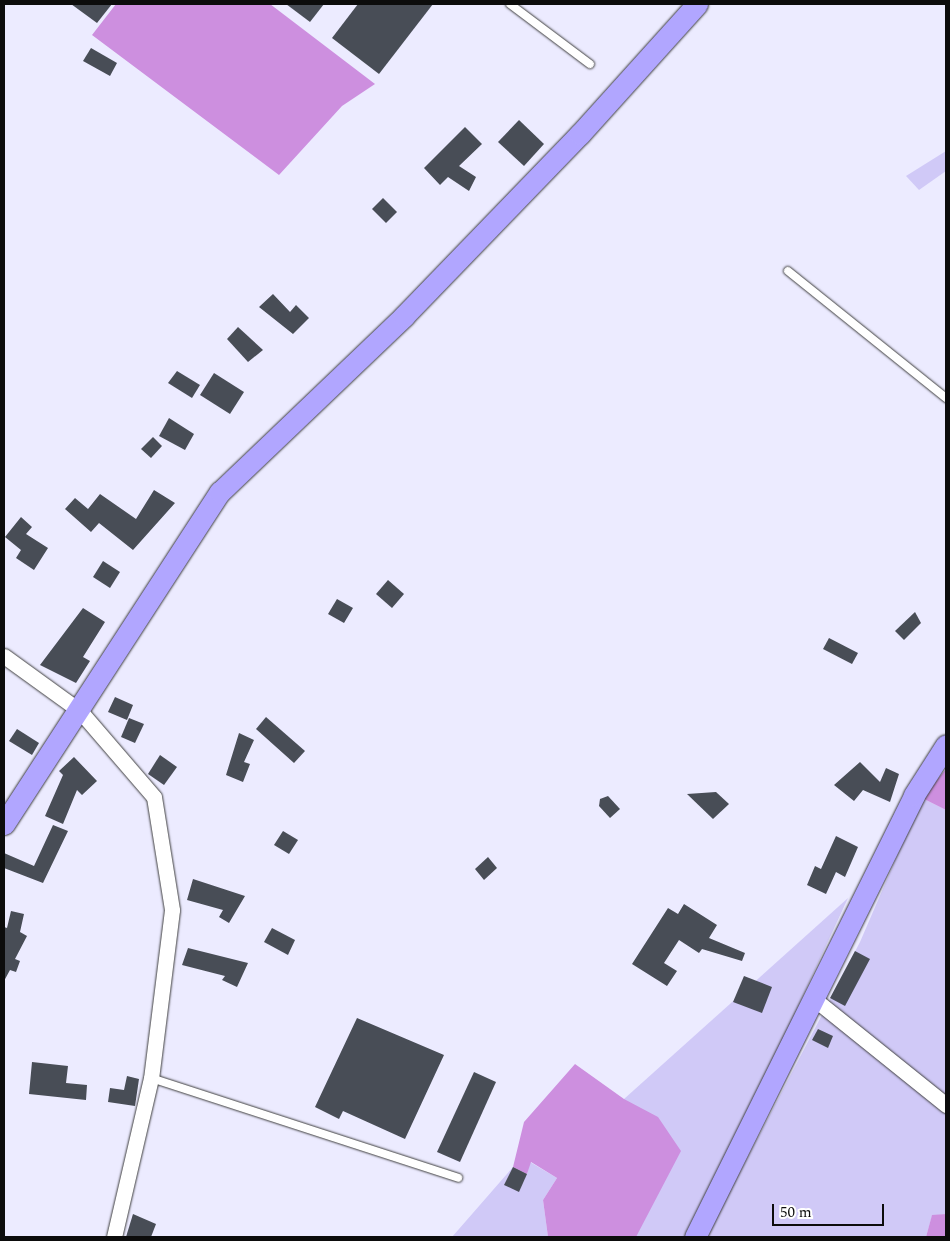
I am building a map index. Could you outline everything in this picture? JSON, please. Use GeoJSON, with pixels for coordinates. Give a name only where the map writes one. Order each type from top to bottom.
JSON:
{"type":"FeatureCollection","features":[{"type":"Feature","properties":{"kind":"street"},"geometry":{"type":"LineString","coordinates":[[4,824],[80,711],[220,492],[410,309],[580,134],[697,4]]}},
{"type":"Feature","properties":{"kind":"street"},"geometry":{"type":"LineString","coordinates":[[4,656],[80,711],[154,797],[172,910],[151,1078],[114,1237]]}},
{"type":"Feature","properties":{"kind":"street"},"geometry":{"type":"LineString","coordinates":[[695,1237],[914,796],[946,745]]}},
{"type":"Feature","properties":{"kind":"street"},"geometry":{"type":"LineString","coordinates":[[813,998],[946,1105]]}},
{"type":"Feature","properties":{"kind":"lane"},"geometry":{"type":"LineString","coordinates":[[510,4],[590,64]]}},
{"type":"Feature","properties":{"kind":"lane"},"geometry":{"type":"LineString","coordinates":[[788,271],[946,398]]}},
{"type":"Feature","properties":{"kind":"lane"},"geometry":{"type":"LineString","coordinates":[[151,1078],[458,1178]]}},
{"type":"Feature","properties":{"kind":"shaded area"},"geometry":{"type":"Polygon","coordinates":[[[116,4],[270,4],[375,84],[342,106],[279,175],[92,35],[116,4]]]}},
{"type":"Feature","properties":{"kind":"shaded area"},"geometry":{"type":"Polygon","coordinates":[[[946,151],[946,171],[919,190],[906,176],[946,151]]]}},
{"type":"Feature","properties":{"kind":"shaded area"},"geometry":{"type":"Polygon","coordinates":[[[946,769],[946,810],[922,798],[946,769]]]}},
{"type":"Feature","properties":{"kind":"shaded area"},"geometry":{"type":"Polygon","coordinates":[[[922,798],[946,810],[946,1214],[932,1216],[926,1237],[706,1237],[860,942],[922,798]]]}},
{"type":"Feature","properties":{"kind":"shaded area"},"geometry":{"type":"Polygon","coordinates":[[[848,898],[692,1237],[634,1237],[624,1099],[848,898]]]}},
{"type":"Feature","properties":{"kind":"shaded area"},"geometry":{"type":"Polygon","coordinates":[[[575,1064],[624,1099],[658,1117],[681,1151],[636,1237],[548,1237],[543,1200],[557,1178],[531,1162],[527,1174],[513,1167],[524,1122],[575,1064]]]}},
{"type":"Feature","properties":{"kind":"shaded area"},"geometry":{"type":"Polygon","coordinates":[[[530,1162],[557,1178],[543,1200],[548,1237],[452,1237],[513,1167],[527,1174],[530,1162]]]}},
{"type":"Feature","properties":{"kind":"shaded area"},"geometry":{"type":"Polygon","coordinates":[[[946,1214],[946,1237],[926,1237],[932,1215],[946,1214]]]}},
{"type":"Feature","properties":{"kind":"building"},"geometry":{"type":"Polygon","coordinates":[[[71,4],[112,4],[97,23],[71,4]]]}},
{"type":"Feature","properties":{"kind":"building"},"geometry":{"type":"Polygon","coordinates":[[[286,4],[324,4],[310,22],[286,4]]]}},
{"type":"Feature","properties":{"kind":"building"},"geometry":{"type":"Polygon","coordinates":[[[358,4],[433,4],[379,74],[332,38],[358,4]]]}},
{"type":"Feature","properties":{"kind":"building"},"geometry":{"type":"Polygon","coordinates":[[[91,48],[117,63],[110,76],[83,61],[91,48]]]}},
{"type":"Feature","properties":{"kind":"building"},"geometry":{"type":"Polygon","coordinates":[[[519,120],[544,144],[524,166],[498,142],[519,120]]]}},
{"type":"Feature","properties":{"kind":"building"},"geometry":{"type":"Polygon","coordinates":[[[465,127],[482,144],[459,166],[476,177],[469,191],[448,177],[440,185],[424,168],[465,127]]]}},
{"type":"Feature","properties":{"kind":"building"},"geometry":{"type":"Polygon","coordinates":[[[383,198],[397,212],[386,223],[372,209],[383,198]]]}},
{"type":"Feature","properties":{"kind":"building"},"geometry":{"type":"Polygon","coordinates":[[[273,294],[290,312],[296,305],[309,318],[293,334],[259,307],[273,294]]]}},
{"type":"Feature","properties":{"kind":"building"},"geometry":{"type":"Polygon","coordinates":[[[238,327],[263,350],[248,362],[227,339],[238,327]]]}},
{"type":"Feature","properties":{"kind":"building"},"geometry":{"type":"Polygon","coordinates":[[[177,371],[200,385],[192,398],[168,383],[177,371]]]}},
{"type":"Feature","properties":{"kind":"building"},"geometry":{"type":"Polygon","coordinates":[[[214,373],[244,392],[230,414],[200,395],[214,373]]]}},
{"type":"Feature","properties":{"kind":"building"},"geometry":{"type":"Polygon","coordinates":[[[169,418],[194,434],[185,450],[159,436],[169,418]]]}},
{"type":"Feature","properties":{"kind":"building"},"geometry":{"type":"Polygon","coordinates":[[[153,437],[162,446],[151,458],[141,449],[153,437]]]}},
{"type":"Feature","properties":{"kind":"building"},"geometry":{"type":"Polygon","coordinates":[[[154,490],[175,503],[133,550],[99,523],[91,532],[65,509],[75,498],[88,509],[100,494],[136,519],[154,490]]]}},
{"type":"Feature","properties":{"kind":"building"},"geometry":{"type":"Polygon","coordinates":[[[21,517],[32,527],[26,534],[48,548],[34,570],[16,558],[21,550],[5,537],[21,517]]]}},
{"type":"Feature","properties":{"kind":"building"},"geometry":{"type":"Polygon","coordinates":[[[103,561],[120,572],[110,588],[93,577],[103,561]]]}},
{"type":"Feature","properties":{"kind":"building"},"geometry":{"type":"Polygon","coordinates":[[[388,580],[404,594],[392,608],[376,594],[388,580]]]}},
{"type":"Feature","properties":{"kind":"building"},"geometry":{"type":"Polygon","coordinates":[[[337,599],[353,608],[344,623],[328,614],[337,599]]]}},
{"type":"Feature","properties":{"kind":"building"},"geometry":{"type":"Polygon","coordinates":[[[83,608],[105,622],[83,657],[90,661],[76,683],[40,665],[83,608]]]}},
{"type":"Feature","properties":{"kind":"building"},"geometry":{"type":"Polygon","coordinates":[[[915,612],[921,623],[904,640],[895,631],[915,612]]]}},
{"type":"Feature","properties":{"kind":"building"},"geometry":{"type":"Polygon","coordinates":[[[829,638],[858,653],[852,664],[823,649],[829,638]]]}},
{"type":"Feature","properties":{"kind":"building"},"geometry":{"type":"Polygon","coordinates":[[[115,697],[133,705],[127,720],[108,712],[115,697]]]}},
{"type":"Feature","properties":{"kind":"building"},"geometry":{"type":"Polygon","coordinates":[[[266,717],[305,751],[294,763],[256,729],[266,717]]]}},
{"type":"Feature","properties":{"kind":"building"},"geometry":{"type":"Polygon","coordinates":[[[129,718],[144,724],[135,743],[121,737],[129,718]]]}},
{"type":"Feature","properties":{"kind":"building"},"geometry":{"type":"Polygon","coordinates":[[[17,729],[39,743],[32,755],[9,741],[17,729]]]}},
{"type":"Feature","properties":{"kind":"building"},"geometry":{"type":"Polygon","coordinates":[[[239,733],[254,740],[244,762],[250,764],[243,782],[226,775],[239,733]]]}},
{"type":"Feature","properties":{"kind":"building"},"geometry":{"type":"Polygon","coordinates":[[[160,755],[177,767],[164,785],[148,774],[160,755]]]}},
{"type":"Feature","properties":{"kind":"building"},"geometry":{"type":"Polygon","coordinates":[[[74,757],[97,781],[82,795],[77,790],[63,824],[45,816],[63,775],[59,771],[74,757]]]}},
{"type":"Feature","properties":{"kind":"building"},"geometry":{"type":"Polygon","coordinates":[[[860,762],[880,782],[886,768],[899,774],[890,802],[863,790],[854,801],[834,785],[860,762]]]}},
{"type":"Feature","properties":{"kind":"building"},"geometry":{"type":"Polygon","coordinates":[[[716,792],[729,804],[713,819],[687,794],[716,792]]]}},
{"type":"Feature","properties":{"kind":"building"},"geometry":{"type":"Polygon","coordinates":[[[608,796],[620,809],[610,818],[599,806],[600,799],[608,796]]]}},
{"type":"Feature","properties":{"kind":"building"},"geometry":{"type":"Polygon","coordinates":[[[53,825],[68,831],[43,883],[4,868],[4,853],[34,866],[53,825]]]}},
{"type":"Feature","properties":{"kind":"building"},"geometry":{"type":"Polygon","coordinates":[[[283,831],[298,840],[289,854],[274,845],[283,831]]]}},
{"type":"Feature","properties":{"kind":"building"},"geometry":{"type":"Polygon","coordinates":[[[836,836],[858,847],[845,877],[836,872],[826,894],[807,885],[815,866],[821,869],[836,836]]]}},
{"type":"Feature","properties":{"kind":"building"},"geometry":{"type":"Polygon","coordinates":[[[488,857],[497,868],[484,880],[475,869],[488,857]]]}},
{"type":"Feature","properties":{"kind":"building"},"geometry":{"type":"Polygon","coordinates":[[[193,879],[245,896],[229,923],[219,917],[223,910],[187,900],[193,879]]]}},
{"type":"Feature","properties":{"kind":"building"},"geometry":{"type":"Polygon","coordinates":[[[684,904],[717,925],[709,938],[745,953],[742,961],[702,949],[699,953],[679,940],[664,963],[677,971],[667,986],[632,964],[668,908],[678,914],[684,904]]]}},
{"type":"Feature","properties":{"kind":"building"},"geometry":{"type":"Polygon","coordinates":[[[11,911],[24,914],[20,932],[27,936],[15,959],[20,961],[16,972],[10,970],[4,981],[4,927],[7,928],[11,911]]]}},
{"type":"Feature","properties":{"kind":"building"},"geometry":{"type":"Polygon","coordinates":[[[272,928],[295,940],[288,955],[264,942],[272,928]]]}},
{"type":"Feature","properties":{"kind":"building"},"geometry":{"type":"Polygon","coordinates":[[[188,948],[248,963],[237,987],[222,980],[225,976],[182,965],[188,948]]]}},
{"type":"Feature","properties":{"kind":"building"},"geometry":{"type":"Polygon","coordinates":[[[855,951],[870,959],[845,1006],[830,998],[855,951]]]}},
{"type":"Feature","properties":{"kind":"building"},"geometry":{"type":"Polygon","coordinates":[[[744,976],[772,987],[762,1013],[733,1002],[744,976]]]}},
{"type":"Feature","properties":{"kind":"building"},"geometry":{"type":"Polygon","coordinates":[[[357,1018],[444,1055],[405,1139],[343,1111],[339,1119],[315,1107],[357,1018]]]}},
{"type":"Feature","properties":{"kind":"building"},"geometry":{"type":"Polygon","coordinates":[[[818,1029],[833,1036],[828,1048],[812,1040],[818,1029]]]}},
{"type":"Feature","properties":{"kind":"building"},"geometry":{"type":"Polygon","coordinates":[[[32,1062],[68,1066],[66,1083],[87,1085],[86,1100],[29,1094],[32,1062]]]}},
{"type":"Feature","properties":{"kind":"building"},"geometry":{"type":"Polygon","coordinates":[[[474,1072],[496,1082],[460,1162],[437,1152],[474,1072]]]}},
{"type":"Feature","properties":{"kind":"building"},"geometry":{"type":"Polygon","coordinates":[[[127,1076],[139,1079],[135,1106],[108,1102],[110,1088],[124,1090],[127,1076]]]}},
{"type":"Feature","properties":{"kind":"building"},"geometry":{"type":"Polygon","coordinates":[[[513,1167],[527,1174],[519,1192],[504,1185],[513,1167]]]}},
{"type":"Feature","properties":{"kind":"building"},"geometry":{"type":"Polygon","coordinates":[[[133,1214],[156,1224],[151,1237],[126,1237],[133,1214]]]}}]}
